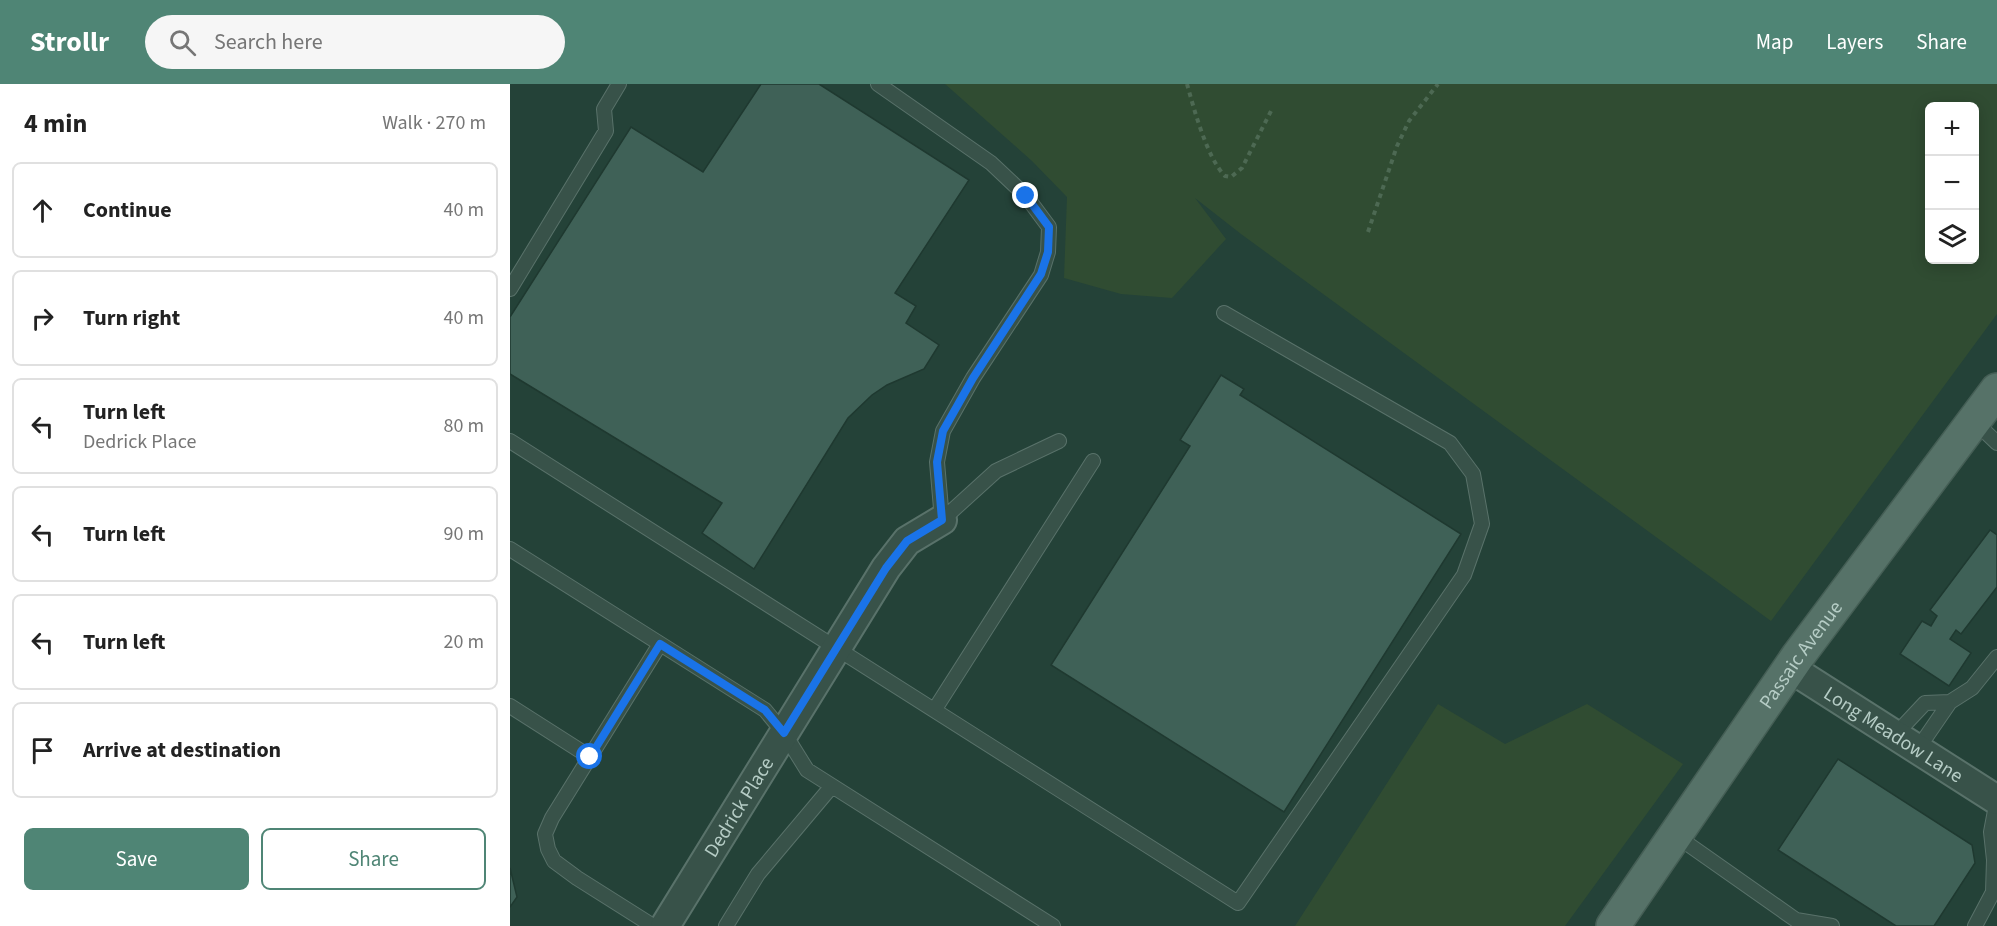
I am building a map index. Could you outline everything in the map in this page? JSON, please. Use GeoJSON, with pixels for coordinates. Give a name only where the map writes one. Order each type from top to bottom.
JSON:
{"type":"FeatureCollection","features":[{"type":"Feature","properties":{"kind":"main road","name":"Passaic Avenue"},"geometry":{"type":"LineString","coordinates":[[1613,926],[1790,668],[1985,432],[1997,390]]}},
{"type":"Feature","properties":{"kind":"street","name":"Dedrick Place"},"geometry":{"type":"LineString","coordinates":[[665,926],[886,568],[907,541],[942,520]]}},
{"type":"Feature","properties":{"kind":"street","name":"Long Meadow Lane"},"geometry":{"type":"LineString","coordinates":[[1790,668],[1997,800]]}},
{"type":"Feature","properties":{"kind":"lane"},"geometry":{"type":"LineString","coordinates":[[510,289],[606,131],[604,109],[619,84]]}},
{"type":"Feature","properties":{"kind":"lane"},"geometry":{"type":"LineString","coordinates":[[878,84],[991,163],[1026,196],[1049,227],[1048,252],[1041,274],[973,378],[943,431],[937,462],[942,520]]}},
{"type":"Feature","properties":{"kind":"lane"},"geometry":{"type":"LineString","coordinates":[[510,441],[1239,903],[1464,576],[1482,524],[1473,474],[1450,443],[1224,313]]}},
{"type":"Feature","properties":{"kind":"lane"},"geometry":{"type":"LineString","coordinates":[[942,520],[996,471],[1059,441]]}},
{"type":"Feature","properties":{"kind":"lane"},"geometry":{"type":"LineString","coordinates":[[935,709],[1093,461]]}},
{"type":"Feature","properties":{"kind":"lane"},"geometry":{"type":"LineString","coordinates":[[510,549],[765,710],[784,733],[807,770],[1053,926]]}},
{"type":"Feature","properties":{"kind":"lane"},"geometry":{"type":"LineString","coordinates":[[653,926],[554,861],[548,849],[545,834],[552,818],[660,644]]}},
{"type":"Feature","properties":{"kind":"lane"},"geometry":{"type":"LineString","coordinates":[[1906,743],[1950,702],[1972,688],[1997,657]]}},
{"type":"Feature","properties":{"kind":"lane"},"geometry":{"type":"LineString","coordinates":[[1906,743],[1924,703],[1950,702]]}},
{"type":"Feature","properties":{"kind":"lane"},"geometry":{"type":"LineString","coordinates":[[510,705],[590,757]]}},
{"type":"Feature","properties":{"kind":"lane"},"geometry":{"type":"LineString","coordinates":[[726,926],[758,874],[832,786]]}},
{"type":"Feature","properties":{"kind":"lane"},"geometry":{"type":"LineString","coordinates":[[1975,926],[1993,892],[1995,860],[1991,832],[1997,800]]}},
{"type":"Feature","properties":{"kind":"lane"},"geometry":{"type":"LineString","coordinates":[[1675,835],[1796,920],[1832,926]]}},
{"type":"Feature","properties":{"kind":"path"},"geometry":{"type":"LineString","coordinates":[[1187,84],[1198,125],[1216,164],[1225,176],[1231,177],[1242,168],[1272,109]]}},
{"type":"Feature","properties":{"kind":"path"},"geometry":{"type":"LineString","coordinates":[[1368,232],[1397,146],[1409,121],[1438,84]]}},
{"type":"Feature","properties":{"kind":"green space"},"geometry":{"type":"Polygon","coordinates":[[[945,84],[1997,84],[1997,314],[1771,621],[1195,198],[1226,239],[1172,298],[1121,294],[1064,278],[1067,197],[1032,161],[945,84]]]}},
{"type":"Feature","properties":{"kind":"green space"},"geometry":{"type":"Polygon","coordinates":[[[1438,704],[1505,744],[1587,704],[1683,764],[1565,926],[1295,926],[1438,704]]]}},
{"type":"Feature","properties":{"kind":"building"},"geometry":{"type":"Polygon","coordinates":[[[761,84],[819,84],[969,180],[895,293],[916,306],[906,323],[939,345],[924,369],[887,385],[872,395],[848,418],[754,569],[702,533],[722,503],[510,374],[510,317],[631,127],[703,172],[761,84]]]}},
{"type":"Feature","properties":{"kind":"building"},"geometry":{"type":"Polygon","coordinates":[[[1221,375],[1244,389],[1240,395],[1461,534],[1284,812],[1051,665],[1190,446],[1180,440],[1221,375]]]}},
{"type":"Feature","properties":{"kind":"building"},"geometry":{"type":"Polygon","coordinates":[[[1990,530],[1997,535],[1997,587],[1961,634],[1956,630],[1950,639],[1971,653],[1949,686],[1900,654],[1922,621],[1931,626],[1937,616],[1930,610],[1990,530]]]}},
{"type":"Feature","properties":{"kind":"building"},"geometry":{"type":"Polygon","coordinates":[[[1838,759],[1972,845],[1975,863],[1934,926],[1896,926],[1778,850],[1838,759]]]}},
{"type":"Feature","properties":{"kind":"building"},"geometry":{"type":"Polygon","coordinates":[[[510,868],[517,897],[510,907],[510,868]]]}},
{"type":"Feature","properties":{"kind":"route"},"geometry":{"type":"LineString","coordinates":[[590,757],[660,644],[765,710],[784,733],[886,568],[907,541],[942,520],[937,462],[943,431],[973,378],[1041,274],[1048,252],[1049,227],[1026,196]]}}]}
